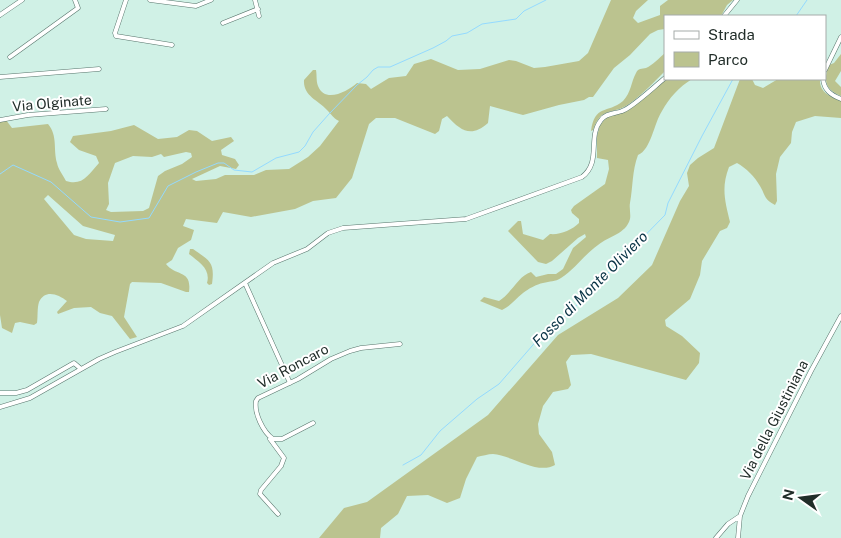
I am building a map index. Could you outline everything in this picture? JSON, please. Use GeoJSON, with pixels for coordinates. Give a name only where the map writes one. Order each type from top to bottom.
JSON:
{"type":"FeatureCollection","features":[{"type":"Feature","properties":{"kind":"street"},"geometry":{"type":"LineString","coordinates":[[0,15],[22,0]]}},
{"type":"Feature","properties":{"kind":"street"},"geometry":{"type":"LineString","coordinates":[[10,57],[78,8],[75,0]]}},
{"type":"Feature","properties":{"kind":"street"},"geometry":{"type":"LineString","coordinates":[[126,0],[116,36],[172,45]]}},
{"type":"Feature","properties":{"kind":"street"},"geometry":{"type":"LineString","coordinates":[[150,0],[196,6],[211,0]]}},
{"type":"Feature","properties":{"kind":"street"},"geometry":{"type":"LineString","coordinates":[[196,0],[196,6]]}},
{"type":"Feature","properties":{"kind":"street"},"geometry":{"type":"LineString","coordinates":[[255,0],[259,16]]}},
{"type":"Feature","properties":{"kind":"street"},"geometry":{"type":"LineString","coordinates":[[725,15],[737,0]]}},
{"type":"Feature","properties":{"kind":"street"},"geometry":{"type":"LineString","coordinates":[[222,23],[258,9]]}},
{"type":"Feature","properties":{"kind":"street"},"geometry":{"type":"LineString","coordinates":[[826,68],[841,37]]}},
{"type":"Feature","properties":{"kind":"street"},"geometry":{"type":"LineString","coordinates":[[0,77],[100,69]]}},
{"type":"Feature","properties":{"kind":"street"},"geometry":{"type":"LineString","coordinates":[[0,407],[30,398],[115,352],[183,326],[274,262],[307,248],[332,231],[343,228],[466,219],[574,180],[584,175],[591,167],[596,130],[602,119],[608,114],[629,108],[664,79]]}},
{"type":"Feature","properties":{"kind":"street"},"geometry":{"type":"LineString","coordinates":[[823,80],[827,90],[834,96],[841,98]]}},
{"type":"Feature","properties":{"kind":"street","name":"Via Olginate"},"geometry":{"type":"LineString","coordinates":[[0,120],[28,115],[106,109]]}},
{"type":"Feature","properties":{"kind":"street"},"geometry":{"type":"LineString","coordinates":[[245,283],[290,383]]}},
{"type":"Feature","properties":{"kind":"street","name":"Via della Giustiniana"},"geometry":{"type":"LineString","coordinates":[[738,538],[740,516],[748,496],[810,371],[841,316]]}},
{"type":"Feature","properties":{"kind":"street","name":"Via Roncaro"},"geometry":{"type":"LineString","coordinates":[[267,435],[257,412],[256,401],[258,398],[350,351],[400,344]]}},
{"type":"Feature","properties":{"kind":"street"},"geometry":{"type":"LineString","coordinates":[[0,392],[27,390],[74,363],[81,369]]}},
{"type":"Feature","properties":{"kind":"street"},"geometry":{"type":"LineString","coordinates":[[267,435],[279,440],[313,423]]}},
{"type":"Feature","properties":{"kind":"street"},"geometry":{"type":"LineString","coordinates":[[267,435],[284,458],[282,464],[261,490],[260,494],[278,514]]}},
{"type":"Feature","properties":{"kind":"street"},"geometry":{"type":"LineString","coordinates":[[716,538],[728,524],[740,516]]}},
{"type":"Feature","properties":{"kind":"green space"},"geometry":{"type":"Polygon","coordinates":[[[611,0],[648,0],[636,11],[633,18],[638,23],[660,15],[660,6],[668,0],[733,0],[727,5],[722,15],[664,15],[664,29],[650,34],[630,55],[614,68],[593,97],[523,115],[490,106],[488,123],[482,128],[471,131],[466,131],[457,126],[447,116],[442,119],[439,131],[435,134],[395,118],[376,118],[369,124],[352,178],[336,198],[313,201],[295,209],[251,217],[223,212],[217,223],[186,219],[183,226],[194,230],[191,240],[178,248],[172,260],[166,264],[174,271],[186,276],[189,292],[161,283],[132,282],[130,284],[124,317],[137,337],[130,339],[112,316],[100,313],[91,307],[74,308],[58,314],[57,312],[67,301],[60,296],[52,294],[45,295],[39,302],[37,323],[34,325],[20,322],[15,323],[12,333],[2,328],[0,315],[0,122],[6,120],[12,128],[48,124],[53,133],[59,170],[66,181],[81,181],[99,163],[96,156],[79,150],[70,142],[73,136],[111,131],[134,125],[158,139],[177,137],[189,130],[197,131],[212,141],[231,137],[234,141],[221,150],[222,155],[235,159],[239,165],[236,169],[220,166],[192,179],[196,181],[216,179],[225,175],[254,175],[266,170],[289,169],[308,157],[320,146],[339,121],[308,94],[304,80],[313,70],[316,70],[317,84],[321,91],[331,95],[343,92],[357,83],[366,84],[371,89],[389,78],[406,76],[414,64],[431,59],[458,70],[480,69],[509,60],[534,68],[579,61],[588,53],[611,0]],[[186,152],[164,157],[161,154],[152,157],[133,156],[115,163],[108,183],[109,204],[106,210],[111,212],[143,211],[149,208],[158,176],[182,164],[192,157],[191,153],[186,152]],[[48,195],[44,199],[74,235],[86,239],[113,241],[115,235],[83,226],[48,195]]]}},
{"type":"Feature","properties":{"kind":"green space"},"geometry":{"type":"Polygon","coordinates":[[[664,54],[664,72],[629,104],[600,117],[591,131],[595,117],[599,113],[617,105],[626,98],[638,70],[649,67],[664,54]]]}},
{"type":"Feature","properties":{"kind":"green space"},"geometry":{"type":"Polygon","coordinates":[[[841,54],[841,71],[835,81],[841,87],[841,96],[829,88],[826,75],[829,65],[834,63],[841,54]]]}},
{"type":"Feature","properties":{"kind":"green space"},"geometry":{"type":"Polygon","coordinates":[[[666,80],[690,80],[679,89],[668,102],[659,116],[646,148],[638,155],[630,205],[630,219],[625,228],[593,249],[561,278],[533,287],[502,310],[480,301],[484,297],[499,301],[508,294],[522,277],[531,272],[536,277],[556,274],[563,269],[573,248],[586,237],[585,234],[546,264],[538,262],[508,231],[518,221],[521,221],[523,234],[543,240],[550,234],[566,232],[579,223],[579,219],[571,210],[605,184],[609,169],[608,160],[597,158],[597,136],[600,125],[606,118],[628,110],[666,80]]]}},
{"type":"Feature","properties":{"kind":"green space"},"geometry":{"type":"Polygon","coordinates":[[[740,80],[752,80],[755,85],[763,88],[776,80],[820,80],[823,91],[841,101],[841,118],[815,116],[796,122],[792,132],[791,143],[780,157],[776,174],[777,201],[775,205],[767,199],[758,183],[747,170],[737,163],[729,167],[724,188],[730,222],[727,228],[720,231],[702,261],[700,275],[690,299],[665,320],[666,326],[682,336],[700,353],[699,363],[686,380],[591,354],[571,355],[566,362],[571,385],[568,389],[553,392],[543,406],[538,424],[539,434],[552,452],[555,465],[540,468],[493,454],[477,457],[466,479],[460,498],[447,503],[428,495],[407,496],[398,514],[381,528],[380,538],[319,538],[344,508],[367,502],[488,415],[558,335],[618,298],[652,265],[680,201],[689,186],[687,173],[690,165],[714,148],[740,80]]]}},
{"type":"Feature","properties":{"kind":"green space"},"geometry":{"type":"Polygon","coordinates":[[[190,249],[204,256],[212,266],[212,284],[209,285],[207,283],[206,270],[189,254],[190,249]]]}},
{"type":"Feature","properties":{"kind":"waterway"},"geometry":{"type":"LineString","coordinates":[[0,174],[13,165],[51,182],[91,217],[120,222],[149,218],[168,186],[196,172],[218,163],[224,163],[234,170],[252,172],[276,158],[299,152],[329,114],[357,85],[378,67],[390,67],[433,48],[452,36],[467,33],[482,24],[516,19],[524,11],[546,0]]}},
{"type":"Feature","properties":{"kind":"waterway","name":"Fosso di Monte Oliviero"},"geometry":{"type":"LineString","coordinates":[[797,15],[807,0]]}},
{"type":"Feature","properties":{"kind":"waterway","name":"Fosso di Monte Oliviero"},"geometry":{"type":"LineString","coordinates":[[403,465],[421,455],[440,431],[477,399],[499,384],[539,338],[570,312],[665,215],[668,203],[732,80]]}}]}
